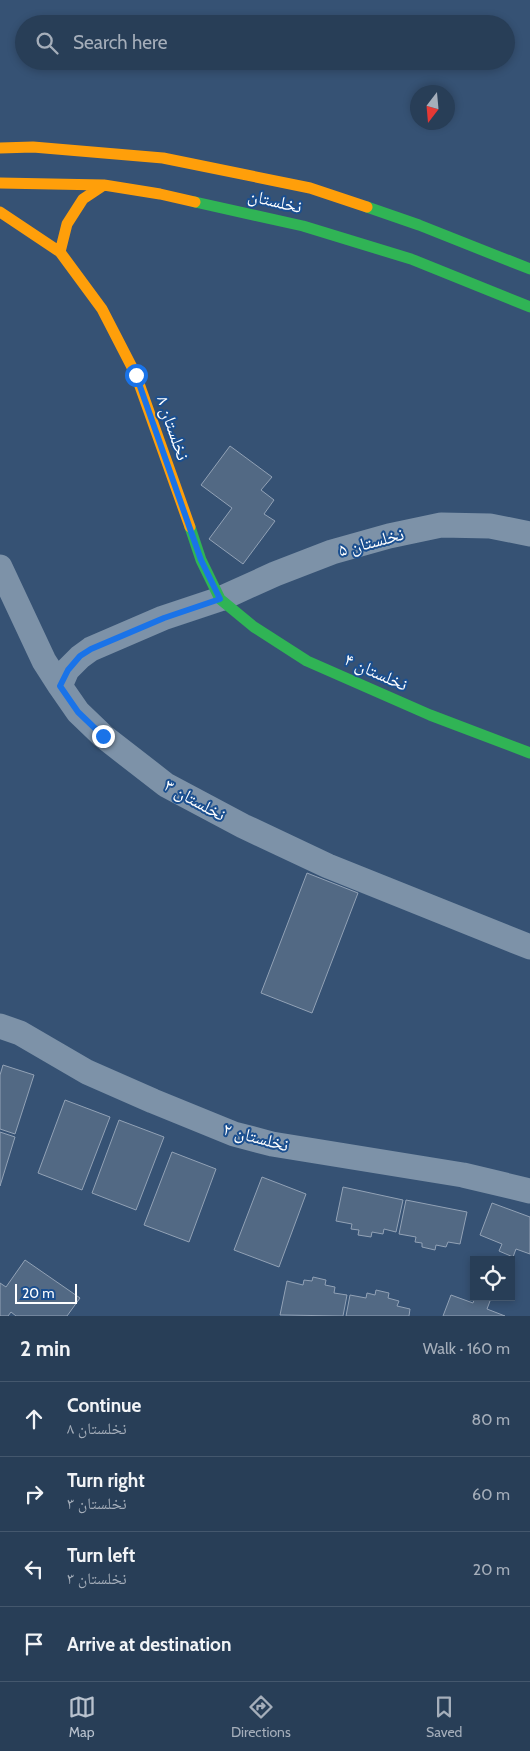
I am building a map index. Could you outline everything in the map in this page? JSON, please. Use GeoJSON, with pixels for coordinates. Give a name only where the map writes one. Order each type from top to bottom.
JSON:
{"type":"FeatureCollection","features":[{"type":"Feature","properties":{"kind":"street","name":"نخلستان"},"geometry":{"type":"LineString","coordinates":[[0,148],[33,147],[163,158],[310,188],[419,225],[530,269]]}},
{"type":"Feature","properties":{"kind":"street","name":"نخلستان"},"geometry":{"type":"LineString","coordinates":[[0,183],[104,185],[160,194],[303,226],[411,259],[530,307]]}},
{"type":"Feature","properties":{"kind":"street"},"geometry":{"type":"LineString","coordinates":[[60,252],[67,224],[83,199],[104,185]]}},
{"type":"Feature","properties":{"kind":"street","name":"نخلستان ۸"},"geometry":{"type":"LineString","coordinates":[[0,212],[60,252],[102,309],[136,375],[201,560],[220,599]]}},
{"type":"Feature","properties":{"kind":"street","name":"نخلستان ۵"},"geometry":{"type":"LineString","coordinates":[[220,599],[275,574],[332,552],[389,536],[441,525],[490,526],[530,534]]}},
{"type":"Feature","properties":{"kind":"street","name":"نخلستان ۳"},"geometry":{"type":"LineString","coordinates":[[0,567],[44,661],[78,712],[103,736],[166,786],[243,826],[328,866],[530,947]]}},
{"type":"Feature","properties":{"kind":"street"},"geometry":{"type":"LineString","coordinates":[[60,686],[68,670],[80,656],[91,649],[164,618],[220,599]]}},
{"type":"Feature","properties":{"kind":"street","name":"نخلستان ۴"},"geometry":{"type":"LineString","coordinates":[[220,599],[254,627],[307,661],[430,715],[530,753]]}},
{"type":"Feature","properties":{"kind":"street","name":"نخلستان ۲"},"geometry":{"type":"LineString","coordinates":[[0,1026],[20,1033],[87,1072],[234,1134],[272,1144],[463,1175],[530,1191]]}},
{"type":"Feature","properties":{"kind":"building"},"geometry":{"type":"Polygon","coordinates":[[[230,446],[272,477],[261,490],[274,500],[264,514],[275,521],[243,564],[209,539],[232,508],[201,485],[230,446]]]}},
{"type":"Feature","properties":{"kind":"building"},"geometry":{"type":"Polygon","coordinates":[[[307,873],[358,893],[312,1013],[261,993],[307,873]]]}},
{"type":"Feature","properties":{"kind":"building"},"geometry":{"type":"Polygon","coordinates":[[[3,1065],[34,1075],[15,1134],[0,1129],[0,1075],[3,1065]]]}},
{"type":"Feature","properties":{"kind":"building"},"geometry":{"type":"Polygon","coordinates":[[[65,1100],[110,1117],[82,1190],[38,1173],[65,1100]]]}},
{"type":"Feature","properties":{"kind":"building"},"geometry":{"type":"Polygon","coordinates":[[[119,1120],[164,1137],[136,1210],[92,1193],[119,1120]]]}},
{"type":"Feature","properties":{"kind":"building"},"geometry":{"type":"Polygon","coordinates":[[[0,1132],[15,1137],[0,1186],[0,1132]]]}},
{"type":"Feature","properties":{"kind":"building"},"geometry":{"type":"Polygon","coordinates":[[[172,1152],[216,1169],[189,1242],[144,1225],[172,1152]]]}},
{"type":"Feature","properties":{"kind":"building"},"geometry":{"type":"Polygon","coordinates":[[[262,1177],[306,1194],[279,1267],[234,1250],[262,1177]]]}},
{"type":"Feature","properties":{"kind":"building"},"geometry":{"type":"Polygon","coordinates":[[[343,1187],[403,1200],[396,1232],[384,1229],[383,1234],[372,1232],[371,1237],[358,1235],[359,1230],[351,1229],[352,1224],[336,1221],[343,1187]]]}},
{"type":"Feature","properties":{"kind":"building"},"geometry":{"type":"Polygon","coordinates":[[[406,1200],[467,1212],[460,1244],[448,1242],[446,1247],[436,1245],[435,1250],[422,1247],[422,1243],[415,1242],[416,1237],[399,1234],[406,1200]]]}},
{"type":"Feature","properties":{"kind":"building"},"geometry":{"type":"Polygon","coordinates":[[[492,1203],[530,1217],[530,1254],[516,1249],[513,1256],[511,1256],[499,1251],[502,1244],[480,1235],[492,1203]]]}},
{"type":"Feature","properties":{"kind":"building"},"geometry":{"type":"Polygon","coordinates":[[[25,1260],[80,1298],[67,1316],[16,1316],[11,1312],[8,1316],[0,1316],[0,1283],[6,1287],[25,1260]]]}},
{"type":"Feature","properties":{"kind":"building"},"geometry":{"type":"Polygon","coordinates":[[[313,1277],[326,1280],[325,1285],[335,1287],[334,1293],[347,1295],[343,1316],[280,1315],[287,1281],[303,1285],[304,1280],[312,1281],[313,1277]]]}},
{"type":"Feature","properties":{"kind":"building"},"geometry":{"type":"Polygon","coordinates":[[[376,1290],[389,1293],[388,1298],[399,1301],[397,1306],[410,1309],[409,1316],[346,1316],[350,1295],[366,1298],[367,1293],[375,1295],[376,1290]]]}},
{"type":"Feature","properties":{"kind":"building"},"geometry":{"type":"Polygon","coordinates":[[[451,1295],[473,1303],[474,1301],[490,1301],[487,1309],[505,1316],[443,1316],[451,1295]]]}},
{"type":"Feature","properties":{"kind":"traffic: fast"},"geometry":{"type":"LineString","coordinates":[[195,202],[303,226],[411,259],[530,307]]}},
{"type":"Feature","properties":{"kind":"traffic: fast"},"geometry":{"type":"LineString","coordinates":[[367,207],[419,225],[530,269]]}},
{"type":"Feature","properties":{"kind":"traffic: fast"},"geometry":{"type":"LineString","coordinates":[[190,527],[201,560],[220,599],[254,627],[307,661],[430,715],[530,753]]}},
{"type":"Feature","properties":{"kind":"traffic: slow"},"geometry":{"type":"LineString","coordinates":[[0,148],[33,147],[163,158],[310,188],[367,207]]}},
{"type":"Feature","properties":{"kind":"traffic: slow"},"geometry":{"type":"LineString","coordinates":[[0,183],[104,185],[195,202]]}},
{"type":"Feature","properties":{"kind":"traffic: slow"},"geometry":{"type":"LineString","coordinates":[[60,252],[67,224],[83,199],[104,185]]}},
{"type":"Feature","properties":{"kind":"traffic: slow"},"geometry":{"type":"LineString","coordinates":[[0,212],[60,252],[102,309],[136,375],[190,527]]}},
{"type":"Feature","properties":{"kind":"route"},"geometry":{"type":"LineString","coordinates":[[103,736],[78,712],[60,686],[68,670],[80,656],[91,649],[164,618],[220,599],[201,560],[136,375]]}}]}
